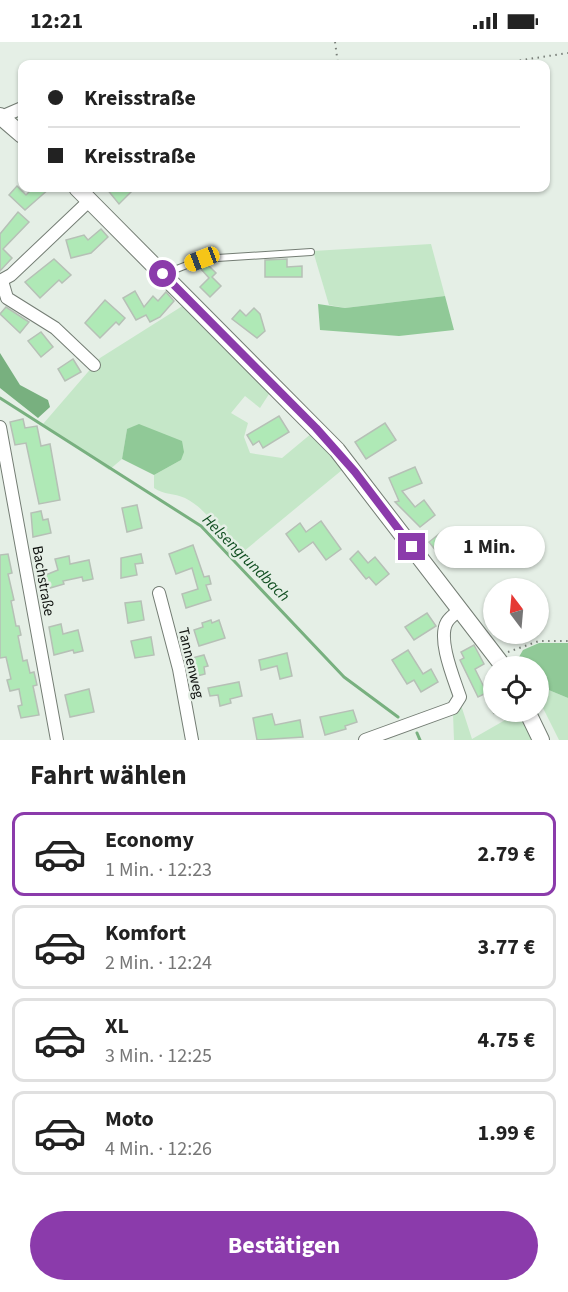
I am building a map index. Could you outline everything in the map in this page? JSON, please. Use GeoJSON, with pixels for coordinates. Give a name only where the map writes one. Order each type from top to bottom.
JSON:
{"type":"FeatureCollection","features":[{"type":"Feature","properties":{"kind":"street"},"geometry":{"type":"LineString","coordinates":[[18,110],[0,117],[18,132]]}},
{"type":"Feature","properties":{"kind":"street"},"geometry":{"type":"LineString","coordinates":[[81,192],[337,450],[496,656]]}},
{"type":"Feature","properties":{"kind":"street"},"geometry":{"type":"LineString","coordinates":[[90,200],[1,281],[7,297],[55,328],[94,364]]}},
{"type":"Feature","properties":{"kind":"street","name":"Bachstraße"},"geometry":{"type":"LineString","coordinates":[[0,427],[57,740]]}},
{"type":"Feature","properties":{"kind":"street","name":"Tannenweg"},"geometry":{"type":"LineString","coordinates":[[159,593],[179,669],[192,740]]}},
{"type":"Feature","properties":{"kind":"street"},"geometry":{"type":"LineString","coordinates":[[365,740],[453,708],[460,697],[446,654],[444,629],[447,621],[461,609]]}},
{"type":"Feature","properties":{"kind":"street"},"geometry":{"type":"LineString","coordinates":[[533,722],[541,740]]}},
{"type":"Feature","properties":{"kind":"lane"},"geometry":{"type":"LineString","coordinates":[[163,274],[202,259],[311,252]]}},
{"type":"Feature","properties":{"kind":"path"},"geometry":{"type":"LineString","coordinates":[[335,42],[337,60]]}},
{"type":"Feature","properties":{"kind":"path"},"geometry":{"type":"LineString","coordinates":[[522,60],[568,53]]}},
{"type":"Feature","properties":{"kind":"path"},"geometry":{"type":"LineString","coordinates":[[510,656],[539,641],[568,641]]}},
{"type":"Feature","properties":{"kind":"shaded area"},"geometry":{"type":"Polygon","coordinates":[[[431,244],[445,296],[345,308],[329,305],[313,251],[431,244]]]}},
{"type":"Feature","properties":{"kind":"shaded area"},"geometry":{"type":"Polygon","coordinates":[[[445,296],[454,330],[399,336],[320,330],[318,304],[345,308],[445,296]]]}},
{"type":"Feature","properties":{"kind":"shaded area"},"geometry":{"type":"Polygon","coordinates":[[[184,305],[271,391],[260,408],[245,396],[231,413],[248,423],[244,437],[250,453],[282,458],[312,433],[342,470],[232,561],[219,533],[202,510],[185,498],[154,488],[154,475],[181,460],[127,429],[122,459],[109,470],[43,424],[100,358],[184,305]]]}},
{"type":"Feature","properties":{"kind":"shaded area"},"geometry":{"type":"Polygon","coordinates":[[[0,353],[20,385],[48,400],[50,407],[38,418],[0,388],[0,353]]]}},
{"type":"Feature","properties":{"kind":"shaded area"},"geometry":{"type":"Polygon","coordinates":[[[139,424],[182,441],[184,452],[181,460],[154,475],[122,459],[127,429],[139,424]]]}},
{"type":"Feature","properties":{"kind":"shaded area"},"geometry":{"type":"Polygon","coordinates":[[[568,643],[568,698],[549,690],[549,656],[520,656],[523,650],[537,644],[568,643]]]}},
{"type":"Feature","properties":{"kind":"shaded area"},"geometry":{"type":"Polygon","coordinates":[[[549,690],[568,698],[568,740],[559,740],[549,720],[549,690]]]}},
{"type":"Feature","properties":{"kind":"shaded area"},"geometry":{"type":"Polygon","coordinates":[[[461,705],[472,739],[502,722],[524,722],[532,740],[454,740],[453,714],[461,705]]]}},
{"type":"Feature","properties":{"kind":"building"},"geometry":{"type":"Polygon","coordinates":[[[17,186],[18,192],[26,195],[29,192],[45,192],[25,210],[9,195],[17,186]]]}},
{"type":"Feature","properties":{"kind":"building"},"geometry":{"type":"Polygon","coordinates":[[[109,192],[131,192],[119,204],[109,192]]]}},
{"type":"Feature","properties":{"kind":"building"},"geometry":{"type":"Polygon","coordinates":[[[18,212],[29,222],[3,249],[12,258],[0,271],[0,234],[18,212]]]}},
{"type":"Feature","properties":{"kind":"building"},"geometry":{"type":"Polygon","coordinates":[[[101,229],[108,237],[91,253],[71,258],[66,240],[84,235],[88,240],[101,229]]]}},
{"type":"Feature","properties":{"kind":"building"},"geometry":{"type":"Polygon","coordinates":[[[54,259],[71,275],[62,283],[59,280],[40,298],[25,282],[54,259]]]}},
{"type":"Feature","properties":{"kind":"building"},"geometry":{"type":"Polygon","coordinates":[[[287,259],[287,267],[302,266],[302,277],[265,277],[265,260],[287,259]]]}},
{"type":"Feature","properties":{"kind":"building"},"geometry":{"type":"Polygon","coordinates":[[[207,264],[216,273],[212,277],[221,286],[210,297],[200,287],[209,278],[201,269],[207,264]]]}},
{"type":"Feature","properties":{"kind":"building"},"geometry":{"type":"Polygon","coordinates":[[[135,291],[144,307],[153,296],[158,301],[166,292],[174,301],[160,317],[150,322],[146,315],[136,320],[123,298],[135,291]]]}},
{"type":"Feature","properties":{"kind":"building"},"geometry":{"type":"Polygon","coordinates":[[[105,300],[125,318],[119,325],[116,322],[100,338],[85,323],[105,300]]]}},
{"type":"Feature","properties":{"kind":"building"},"geometry":{"type":"Polygon","coordinates":[[[6,307],[29,322],[20,333],[0,314],[6,307]]]}},
{"type":"Feature","properties":{"kind":"building"},"geometry":{"type":"Polygon","coordinates":[[[254,308],[260,314],[265,331],[257,338],[232,319],[240,310],[246,316],[254,308]]]}},
{"type":"Feature","properties":{"kind":"building"},"geometry":{"type":"Polygon","coordinates":[[[41,332],[53,347],[41,357],[28,341],[41,332]]]}},
{"type":"Feature","properties":{"kind":"building"},"geometry":{"type":"Polygon","coordinates":[[[73,359],[81,372],[65,381],[58,369],[73,359]]]}},
{"type":"Feature","properties":{"kind":"building"},"geometry":{"type":"Polygon","coordinates":[[[279,416],[289,432],[263,448],[259,441],[253,445],[247,435],[279,416]]]}},
{"type":"Feature","properties":{"kind":"building"},"geometry":{"type":"Polygon","coordinates":[[[23,419],[25,428],[37,426],[41,446],[50,444],[60,500],[39,504],[26,443],[15,445],[10,422],[23,419]]]}},
{"type":"Feature","properties":{"kind":"building"},"geometry":{"type":"Polygon","coordinates":[[[385,423],[396,440],[366,459],[355,442],[385,423]]]}},
{"type":"Feature","properties":{"kind":"building"},"geometry":{"type":"Polygon","coordinates":[[[415,467],[422,483],[402,491],[415,507],[424,500],[435,515],[420,527],[395,502],[399,501],[389,478],[415,467]]]}},
{"type":"Feature","properties":{"kind":"building"},"geometry":{"type":"Polygon","coordinates":[[[137,505],[142,528],[127,532],[122,508],[137,505]]]}},
{"type":"Feature","properties":{"kind":"building"},"geometry":{"type":"Polygon","coordinates":[[[41,511],[43,520],[48,519],[51,533],[33,537],[31,513],[41,511]]]}},
{"type":"Feature","properties":{"kind":"building"},"geometry":{"type":"Polygon","coordinates":[[[321,521],[341,549],[326,560],[313,542],[299,552],[286,534],[300,523],[306,532],[321,521]]]}},
{"type":"Feature","properties":{"kind":"building"},"geometry":{"type":"Polygon","coordinates":[[[467,529],[470,541],[456,545],[441,557],[429,542],[444,530],[447,534],[467,529]]]}},
{"type":"Feature","properties":{"kind":"building"},"geometry":{"type":"Polygon","coordinates":[[[193,545],[204,577],[209,576],[211,584],[206,585],[211,600],[186,608],[182,594],[198,589],[192,568],[176,574],[169,554],[193,545]]]}},
{"type":"Feature","properties":{"kind":"building"},"geometry":{"type":"Polygon","coordinates":[[[358,551],[368,563],[375,557],[389,574],[376,585],[369,577],[366,579],[350,559],[358,551]]]}},
{"type":"Feature","properties":{"kind":"building"},"geometry":{"type":"Polygon","coordinates":[[[8,554],[12,573],[8,574],[14,600],[11,601],[16,626],[19,626],[21,635],[18,636],[23,661],[27,660],[30,673],[34,672],[37,685],[33,686],[39,715],[21,718],[18,706],[22,705],[19,689],[10,691],[7,680],[11,679],[6,657],[0,658],[0,555],[8,554]]]}},
{"type":"Feature","properties":{"kind":"building"},"geometry":{"type":"Polygon","coordinates":[[[141,554],[143,563],[135,564],[137,575],[121,578],[121,558],[141,554]]]}},
{"type":"Feature","properties":{"kind":"building"},"geometry":{"type":"Polygon","coordinates":[[[69,556],[70,564],[89,560],[93,579],[83,581],[82,577],[63,581],[64,584],[40,591],[38,578],[58,570],[55,559],[69,556]]]}},
{"type":"Feature","properties":{"kind":"building"},"geometry":{"type":"Polygon","coordinates":[[[141,601],[144,620],[128,623],[125,603],[141,601]]]}},
{"type":"Feature","properties":{"kind":"building"},"geometry":{"type":"Polygon","coordinates":[[[427,613],[436,626],[414,640],[405,627],[427,613]]]}},
{"type":"Feature","properties":{"kind":"building"},"geometry":{"type":"Polygon","coordinates":[[[211,620],[212,623],[219,620],[225,638],[199,646],[194,630],[203,627],[202,623],[211,620]]]}},
{"type":"Feature","properties":{"kind":"building"},"geometry":{"type":"Polygon","coordinates":[[[61,624],[63,634],[78,630],[83,651],[74,653],[73,650],[54,655],[49,627],[61,624]]]}},
{"type":"Feature","properties":{"kind":"building"},"geometry":{"type":"Polygon","coordinates":[[[151,637],[154,655],[135,658],[131,641],[151,637]]]}},
{"type":"Feature","properties":{"kind":"building"},"geometry":{"type":"Polygon","coordinates":[[[474,645],[483,662],[483,665],[475,669],[483,685],[483,694],[478,697],[460,660],[464,658],[461,652],[474,645]]]}},
{"type":"Feature","properties":{"kind":"building"},"geometry":{"type":"Polygon","coordinates":[[[408,650],[423,674],[431,669],[438,682],[421,692],[414,680],[407,684],[392,660],[408,650]]]}},
{"type":"Feature","properties":{"kind":"building"},"geometry":{"type":"Polygon","coordinates":[[[287,653],[292,676],[280,679],[277,666],[261,670],[259,660],[287,653]]]}},
{"type":"Feature","properties":{"kind":"building"},"geometry":{"type":"Polygon","coordinates":[[[204,655],[208,666],[204,667],[205,674],[197,676],[192,658],[204,655]]]}},
{"type":"Feature","properties":{"kind":"building"},"geometry":{"type":"Polygon","coordinates":[[[239,682],[242,696],[230,699],[231,703],[220,706],[218,695],[210,696],[208,688],[239,682]]]}},
{"type":"Feature","properties":{"kind":"building"},"geometry":{"type":"Polygon","coordinates":[[[89,689],[94,712],[70,717],[65,695],[89,689]]]}},
{"type":"Feature","properties":{"kind":"building"},"geometry":{"type":"Polygon","coordinates":[[[353,710],[357,722],[345,726],[346,729],[325,735],[320,717],[353,710]]]}},
{"type":"Feature","properties":{"kind":"building"},"geometry":{"type":"Polygon","coordinates":[[[272,714],[275,725],[300,720],[303,737],[257,740],[253,718],[272,714]]]}},
{"type":"Feature","properties":{"kind":"waterway","name":"Helsengrundbach"},"geometry":{"type":"LineString","coordinates":[[0,398],[201,526],[344,677],[398,717]]}},
{"type":"Feature","properties":{"kind":"waterway","name":"Helsengrundbach"},"geometry":{"type":"LineString","coordinates":[[417,733],[420,740]]}},
{"type":"Feature","properties":{"kind":"route"},"geometry":{"type":"LineString","coordinates":[[163,274],[337,450],[412,547]]}}]}
